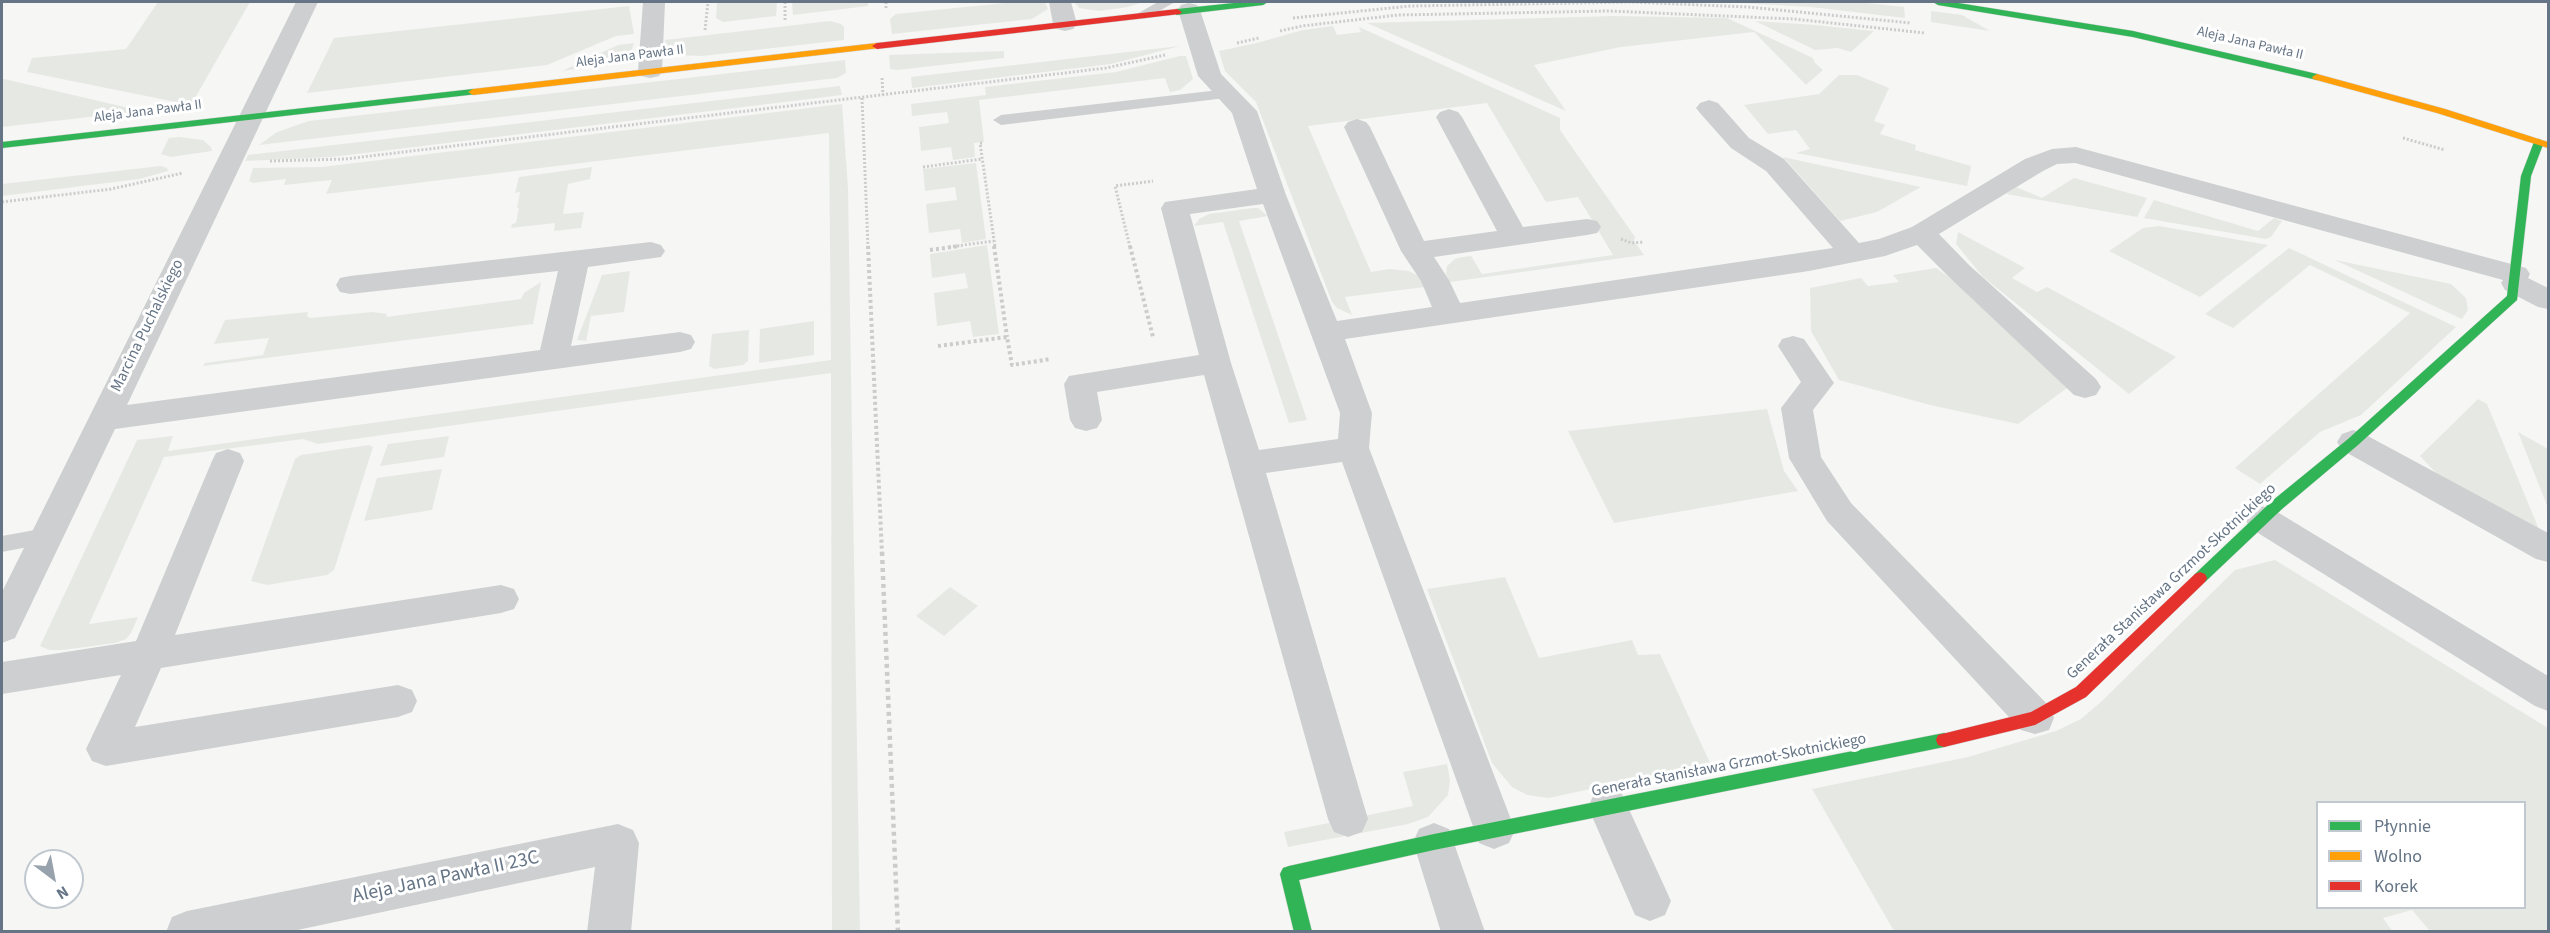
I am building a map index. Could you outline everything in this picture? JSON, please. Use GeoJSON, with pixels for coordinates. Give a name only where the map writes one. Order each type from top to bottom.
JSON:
{"type":"FeatureCollection","features":[{"type":"Feature","properties":{"kind":"street","name":"Marcina Puchalskiego"},"geometry":{"type":"LineString","coordinates":[[2,628],[307,2]]}},
{"type":"Feature","properties":{"kind":"street"},"geometry":{"type":"LineString","coordinates":[[650,71],[654,2]]}},
{"type":"Feature","properties":{"kind":"street","name":"Aleja Jana Pawła II"},"geometry":{"type":"LineString","coordinates":[[2,145],[650,71],[1063,13],[1142,15],[1178,6],[1263,2]]}},
{"type":"Feature","properties":{"kind":"street","name":"Aleja Jana Pawła II"},"geometry":{"type":"LineString","coordinates":[[1938,2],[2133,34],[2285,68],[2441,111],[2544,144]]}},
{"type":"Feature","properties":{"kind":"street"},"geometry":{"type":"LineString","coordinates":[[1178,6],[1201,49],[1210,76],[1244,111],[1273,195],[1356,413],[1353,448],[1494,830]]}},
{"type":"Feature","properties":{"kind":"street"},"geometry":{"type":"LineString","coordinates":[[1709,108],[1740,143],[1774,165],[1852,253]]}},
{"type":"Feature","properties":{"kind":"street"},"geometry":{"type":"LineString","coordinates":[[1449,117],[1515,238]]}},
{"type":"Feature","properties":{"kind":"street"},"geometry":{"type":"LineString","coordinates":[[1357,127],[1415,251],[1435,280],[1450,314]]}},
{"type":"Feature","properties":{"kind":"street","name":"Generała Stanisława Grzmot-Skotnickiego"},"geometry":{"type":"LineString","coordinates":[[1303,932],[1289,874],[1434,842],[1957,737],[2035,717],[2081,692],[2262,519],[2353,442],[2513,297],[2526,176],[2544,144]]}},
{"type":"Feature","properties":{"kind":"street"},"geometry":{"type":"LineString","coordinates":[[1327,332],[1809,262],[1885,247],[1922,233],[2034,165],[2052,157],[2076,154],[2515,279],[2548,300]]}},
{"type":"Feature","properties":{"kind":"street"},"geometry":{"type":"LineString","coordinates":[[1273,195],[1174,208],[1216,363],[1348,819]]}},
{"type":"Feature","properties":{"kind":"street"},"geometry":{"type":"LineString","coordinates":[[1415,251],[1587,227]]}},
{"type":"Feature","properties":{"kind":"street"},"geometry":{"type":"LineString","coordinates":[[1922,233],[1959,271],[2085,387]]}},
{"type":"Feature","properties":{"kind":"street"},"geometry":{"type":"LineString","coordinates":[[350,285],[651,251]]}},
{"type":"Feature","properties":{"kind":"street"},"geometry":{"type":"LineString","coordinates":[[553,358],[575,260]]}},
{"type":"Feature","properties":{"kind":"street"},"geometry":{"type":"LineString","coordinates":[[103,418],[680,342]]}},
{"type":"Feature","properties":{"kind":"street"},"geometry":{"type":"LineString","coordinates":[[1792,346],[1818,383],[1797,408],[1805,458],[1839,512],[2035,717]]}},
{"type":"Feature","properties":{"kind":"street"},"geometry":{"type":"LineString","coordinates":[[1086,420],[1080,384],[1216,363]]}},
{"type":"Feature","properties":{"kind":"street"},"geometry":{"type":"LineString","coordinates":[[2353,442],[2548,549]]}},
{"type":"Feature","properties":{"kind":"street"},"geometry":{"type":"LineString","coordinates":[[1246,464],[1353,448]]}},
{"type":"Feature","properties":{"kind":"street"},"geometry":{"type":"LineString","coordinates":[[228,461],[149,654],[106,749],[398,701]]}},
{"type":"Feature","properties":{"kind":"street"},"geometry":{"type":"LineString","coordinates":[[2262,519],[2548,695]]}},
{"type":"Feature","properties":{"kind":"street"},"geometry":{"type":"LineString","coordinates":[[2,678],[501,599]]}},
{"type":"Feature","properties":{"kind":"street"},"geometry":{"type":"LineString","coordinates":[[1608,807],[1650,901]]}},
{"type":"Feature","properties":{"kind":"street"},"geometry":{"type":"LineString","coordinates":[[1434,842],[1463,932]]}},
{"type":"Feature","properties":{"kind":"street","name":"Aleja Jana Pawła II 23C"},"geometry":{"type":"LineString","coordinates":[[187,932],[618,843],[609,932]]}},
{"type":"Feature","properties":{"kind":"lane"},"geometry":{"type":"LineString","coordinates":[[1142,15],[1178,6]]}},
{"type":"Feature","properties":{"kind":"lane"},"geometry":{"type":"LineString","coordinates":[[1001,120],[1228,94]]}},
{"type":"Feature","properties":{"kind":"lane"},"geometry":{"type":"LineString","coordinates":[[2,544],[46,536]]}},
{"type":"Feature","properties":{"kind":"path"},"geometry":{"type":"LineString","coordinates":[[705,30],[708,2]]}},
{"type":"Feature","properties":{"kind":"path"},"geometry":{"type":"LineString","coordinates":[[785,2],[785,21]]}},
{"type":"Feature","properties":{"kind":"path"},"geometry":{"type":"LineString","coordinates":[[886,2],[886,10]]}},
{"type":"Feature","properties":{"kind":"path"},"geometry":{"type":"LineString","coordinates":[[1286,19],[1410,6],[1631,2],[1748,7],[1916,23]]}},
{"type":"Feature","properties":{"kind":"path"},"geometry":{"type":"LineString","coordinates":[[1270,33],[1302,26],[1398,15],[1609,11],[1794,19],[1932,34]]}},
{"type":"Feature","properties":{"kind":"path"},"geometry":{"type":"LineString","coordinates":[[2,202],[111,189],[226,166],[272,161],[345,159],[1106,68],[1259,37]]}},
{"type":"Feature","properties":{"kind":"path"},"geometry":{"type":"LineString","coordinates":[[882,76],[882,95]]}},
{"type":"Feature","properties":{"kind":"path"},"geometry":{"type":"LineString","coordinates":[[862,98],[898,932]]}},
{"type":"Feature","properties":{"kind":"path"},"geometry":{"type":"LineString","coordinates":[[1001,120],[1004,140],[980,143],[1011,365],[1056,358]]}},
{"type":"Feature","properties":{"kind":"path"},"geometry":{"type":"LineString","coordinates":[[2397,136],[2451,152]]}},
{"type":"Feature","properties":{"kind":"path"},"geometry":{"type":"LineString","coordinates":[[923,167],[982,159]]}},
{"type":"Feature","properties":{"kind":"path"},"geometry":{"type":"LineString","coordinates":[[930,250],[994,242]]}},
{"type":"Feature","properties":{"kind":"path"},"geometry":{"type":"LineString","coordinates":[[938,346],[1007,337]]}},
{"type":"Feature","properties":{"kind":"shaded area"},"geometry":{"type":"Polygon","coordinates":[[[158,2],[250,2],[191,105],[27,72],[32,58],[126,49],[158,2]]]}},
{"type":"Feature","properties":{"kind":"shaded area"},"geometry":{"type":"Polygon","coordinates":[[[717,2],[777,2],[776,16],[723,22],[716,18],[717,2]]]}},
{"type":"Feature","properties":{"kind":"shaded area"},"geometry":{"type":"Polygon","coordinates":[[[792,2],[868,2],[868,6],[793,15],[792,2]]]}},
{"type":"Feature","properties":{"kind":"shaded area"},"geometry":{"type":"Polygon","coordinates":[[[1015,2],[1045,2],[1048,9],[1032,19],[892,34],[890,19],[896,14],[1015,2]]]}},
{"type":"Feature","properties":{"kind":"shaded area"},"geometry":{"type":"Polygon","coordinates":[[[1074,2],[1143,2],[1128,7],[1099,11],[1079,8],[1074,2]]]}},
{"type":"Feature","properties":{"kind":"shaded area"},"geometry":{"type":"Polygon","coordinates":[[[1721,2],[1856,2],[1904,7],[1905,18],[1811,7],[1721,2]]]}},
{"type":"Feature","properties":{"kind":"shaded area"},"geometry":{"type":"Polygon","coordinates":[[[629,6],[634,34],[616,36],[547,65],[307,93],[334,38],[629,6]]]}},
{"type":"Feature","properties":{"kind":"shaded area"},"geometry":{"type":"Polygon","coordinates":[[[1931,11],[1962,15],[1990,31],[1931,22],[1931,11]]]}},
{"type":"Feature","properties":{"kind":"shaded area"},"geometry":{"type":"Polygon","coordinates":[[[1614,16],[1727,18],[1813,58],[1823,70],[1806,85],[1754,32],[1621,47],[1534,65],[1566,111],[1367,23],[1614,16]]]}},
{"type":"Feature","properties":{"kind":"shaded area"},"geometry":{"type":"Polygon","coordinates":[[[830,21],[844,27],[844,40],[702,56],[673,55],[666,47],[665,40],[830,21]]]}},
{"type":"Feature","properties":{"kind":"shaded area"},"geometry":{"type":"Polygon","coordinates":[[[1755,21],[1874,31],[1851,52],[1838,48],[1815,50],[1755,21]]]}},
{"type":"Feature","properties":{"kind":"shaded area"},"geometry":{"type":"Polygon","coordinates":[[[1333,26],[1337,35],[1361,32],[1359,27],[1560,118],[1560,130],[1635,237],[1634,241],[1644,255],[1450,282],[1446,274],[1447,266],[1455,259],[1463,257],[1471,256],[1482,274],[1613,255],[1578,197],[1546,202],[1487,103],[1308,126],[1371,272],[1389,269],[1409,271],[1420,277],[1425,287],[1345,297],[1352,315],[1337,308],[1332,302],[1256,102],[1225,71],[1219,51],[1303,30],[1333,26]]]}},
{"type":"Feature","properties":{"kind":"shaded area"},"geometry":{"type":"Polygon","coordinates":[[[634,43],[631,52],[615,64],[562,71],[618,45],[634,43]]]}},
{"type":"Feature","properties":{"kind":"shaded area"},"geometry":{"type":"Polygon","coordinates":[[[1180,46],[1111,64],[912,88],[911,77],[1180,46]]]}},
{"type":"Feature","properties":{"kind":"shaded area"},"geometry":{"type":"Polygon","coordinates":[[[1004,51],[1004,58],[890,69],[889,55],[1004,51]]]}},
{"type":"Feature","properties":{"kind":"shaded area"},"geometry":{"type":"Polygon","coordinates":[[[1186,56],[1193,79],[1180,90],[1170,92],[1165,78],[979,100],[984,142],[974,143],[975,157],[953,160],[951,147],[921,151],[919,127],[949,123],[947,112],[912,116],[911,104],[986,95],[985,87],[1116,72],[1186,56]]]}},
{"type":"Feature","properties":{"kind":"shaded area"},"geometry":{"type":"Polygon","coordinates":[[[845,60],[846,73],[837,78],[259,145],[277,132],[309,121],[845,60]]]}},
{"type":"Feature","properties":{"kind":"shaded area"},"geometry":{"type":"Polygon","coordinates":[[[1839,75],[1857,75],[1889,88],[1874,121],[1885,125],[1880,134],[1916,145],[1915,150],[1971,166],[1967,186],[1796,153],[1810,149],[1796,130],[1768,134],[1744,105],[1819,94],[1839,75]]]}},
{"type":"Feature","properties":{"kind":"shaded area"},"geometry":{"type":"Polygon","coordinates":[[[2,80],[142,111],[2,127],[2,80]]]}},
{"type":"Feature","properties":{"kind":"shaded area"},"geometry":{"type":"Polygon","coordinates":[[[840,86],[842,95],[332,157],[245,161],[248,155],[840,86]]]}},
{"type":"Feature","properties":{"kind":"shaded area"},"geometry":{"type":"Polygon","coordinates":[[[842,104],[848,188],[860,931],[832,931],[831,373],[318,444],[303,439],[164,457],[89,624],[138,617],[131,633],[126,639],[115,643],[63,650],[49,650],[40,646],[137,440],[173,436],[168,451],[831,360],[829,133],[326,194],[332,180],[284,185],[286,179],[253,183],[249,181],[253,168],[322,167],[842,104]]]}},
{"type":"Feature","properties":{"kind":"shaded area"},"geometry":{"type":"Polygon","coordinates":[[[169,138],[203,140],[212,151],[171,157],[161,154],[169,138]]]}},
{"type":"Feature","properties":{"kind":"shaded area"},"geometry":{"type":"Polygon","coordinates":[[[1783,157],[1921,187],[1877,212],[1840,221],[1783,157]]]}},
{"type":"Feature","properties":{"kind":"shaded area"},"geometry":{"type":"Polygon","coordinates":[[[976,163],[986,239],[962,243],[960,229],[929,233],[926,204],[957,200],[955,187],[925,191],[923,169],[976,163]]]}},
{"type":"Feature","properties":{"kind":"shaded area"},"geometry":{"type":"Polygon","coordinates":[[[161,166],[167,168],[168,171],[139,179],[2,196],[2,184],[161,166]]]}},
{"type":"Feature","properties":{"kind":"shaded area"},"geometry":{"type":"Polygon","coordinates":[[[592,167],[590,179],[568,184],[563,214],[584,212],[581,228],[554,231],[555,223],[511,228],[512,224],[516,223],[519,208],[517,208],[520,192],[515,193],[519,177],[592,167]]]}},
{"type":"Feature","properties":{"kind":"shaded area"},"geometry":{"type":"Polygon","coordinates":[[[2074,178],[2147,198],[2137,217],[2006,194],[2016,187],[2042,198],[2074,178]]]}},
{"type":"Feature","properties":{"kind":"shaded area"},"geometry":{"type":"Polygon","coordinates":[[[2154,200],[2258,231],[2274,218],[2282,221],[2271,237],[2266,239],[2144,218],[2154,200]]]}},
{"type":"Feature","properties":{"kind":"shaded area"},"geometry":{"type":"Polygon","coordinates":[[[1258,208],[1268,216],[1239,221],[1307,420],[1289,423],[1223,222],[1194,226],[1199,219],[1209,214],[1258,208]]]}},
{"type":"Feature","properties":{"kind":"shaded area"},"geometry":{"type":"Polygon","coordinates":[[[2159,226],[2268,245],[2200,297],[2109,251],[2143,228],[2159,226]]]}},
{"type":"Feature","properties":{"kind":"shaded area"},"geometry":{"type":"Polygon","coordinates":[[[1958,232],[2025,268],[2012,278],[2037,292],[2047,287],[2176,357],[2129,394],[1983,277],[1956,244],[1958,232]]]}},
{"type":"Feature","properties":{"kind":"shaded area"},"geometry":{"type":"Polygon","coordinates":[[[987,245],[999,334],[973,337],[970,321],[937,326],[934,293],[968,288],[965,273],[932,278],[930,254],[987,245]]]}},
{"type":"Feature","properties":{"kind":"shaded area"},"geometry":{"type":"Polygon","coordinates":[[[2289,248],[2456,327],[2361,415],[2320,432],[2260,484],[2235,468],[2410,313],[2310,265],[2233,328],[2205,314],[2289,248]]]}},
{"type":"Feature","properties":{"kind":"shaded area"},"geometry":{"type":"Polygon","coordinates":[[[2335,260],[2451,284],[2466,298],[2468,310],[2462,319],[2335,260]]]}},
{"type":"Feature","properties":{"kind":"shaded area"},"geometry":{"type":"Polygon","coordinates":[[[1936,268],[1957,283],[2067,388],[2018,424],[1930,405],[1839,380],[1811,331],[1810,288],[1861,278],[1868,286],[1899,282],[1893,275],[1936,268]]]}},
{"type":"Feature","properties":{"kind":"shaded area"},"geometry":{"type":"Polygon","coordinates":[[[630,271],[624,312],[591,316],[586,341],[577,340],[602,275],[630,271]]]}},
{"type":"Feature","properties":{"kind":"shaded area"},"geometry":{"type":"Polygon","coordinates":[[[541,282],[533,324],[203,366],[205,363],[263,355],[269,338],[214,344],[225,320],[308,312],[307,316],[310,318],[373,312],[387,314],[386,317],[521,299],[524,293],[541,282]]]}},
{"type":"Feature","properties":{"kind":"shaded area"},"geometry":{"type":"Polygon","coordinates":[[[814,321],[814,355],[759,363],[760,329],[814,321]]]}},
{"type":"Feature","properties":{"kind":"shaded area"},"geometry":{"type":"Polygon","coordinates":[[[749,330],[748,361],[743,365],[714,369],[709,366],[712,334],[749,330]]]}},
{"type":"Feature","properties":{"kind":"shaded area"},"geometry":{"type":"Polygon","coordinates":[[[2478,399],[2487,404],[2543,539],[2439,476],[2420,456],[2478,399]]]}},
{"type":"Feature","properties":{"kind":"shaded area"},"geometry":{"type":"Polygon","coordinates":[[[1767,409],[1784,471],[1798,491],[1614,523],[1568,431],[1767,409]]]}},
{"type":"Feature","properties":{"kind":"shaded area"},"geometry":{"type":"Polygon","coordinates":[[[2518,432],[2548,449],[2548,508],[2518,432]]]}},
{"type":"Feature","properties":{"kind":"shaded area"},"geometry":{"type":"Polygon","coordinates":[[[449,436],[444,457],[380,466],[388,444],[449,436]]]}},
{"type":"Feature","properties":{"kind":"shaded area"},"geometry":{"type":"Polygon","coordinates":[[[369,445],[373,447],[334,570],[327,575],[267,585],[251,581],[295,459],[301,455],[369,445]]]}},
{"type":"Feature","properties":{"kind":"shaded area"},"geometry":{"type":"Polygon","coordinates":[[[442,469],[432,510],[364,521],[377,478],[442,469]]]}},
{"type":"Feature","properties":{"kind":"shaded area"},"geometry":{"type":"Polygon","coordinates":[[[2275,560],[2548,728],[2548,931],[2430,931],[2412,910],[2383,918],[2393,932],[1894,931],[1812,789],[1968,757],[2056,731],[2081,719],[2235,570],[2275,560]]]}},
{"type":"Feature","properties":{"kind":"shaded area"},"geometry":{"type":"Polygon","coordinates":[[[1505,577],[1539,658],[1632,640],[1638,655],[1660,654],[1710,763],[1549,798],[1527,795],[1512,787],[1492,763],[1427,589],[1505,577]]]}},
{"type":"Feature","properties":{"kind":"shaded area"},"geometry":{"type":"Polygon","coordinates":[[[950,587],[978,606],[944,636],[916,616],[950,587]]]}},
{"type":"Feature","properties":{"kind":"shaded area"},"geometry":{"type":"Polygon","coordinates":[[[1447,764],[1450,780],[1448,795],[1428,817],[1408,824],[1288,847],[1284,832],[1413,806],[1403,772],[1447,764]]]}},
{"type":"Feature","properties":{"kind":"traffic: fast"},"geometry":{"type":"LineString","coordinates":[[1177,12],[1263,2]]}},
{"type":"Feature","properties":{"kind":"traffic: fast"},"geometry":{"type":"LineString","coordinates":[[1938,2],[2133,34],[2317,77]]}},
{"type":"Feature","properties":{"kind":"traffic: fast"},"geometry":{"type":"LineString","coordinates":[[2,145],[473,92]]}},
{"type":"Feature","properties":{"kind":"traffic: fast"},"geometry":{"type":"LineString","coordinates":[[2200,578],[2277,505],[2353,442],[2513,297],[2526,176],[2539,142]]}},
{"type":"Feature","properties":{"kind":"traffic: fast"},"geometry":{"type":"LineString","coordinates":[[1303,932],[1289,874],[1434,842],[1944,740]]}},
{"type":"Feature","properties":{"kind":"traffic: slow"},"geometry":{"type":"LineString","coordinates":[[473,92],[877,46]]}},
{"type":"Feature","properties":{"kind":"traffic: slow"},"geometry":{"type":"LineString","coordinates":[[2317,77],[2441,111],[2548,145]]}},
{"type":"Feature","properties":{"kind":"traffic: jam"},"geometry":{"type":"LineString","coordinates":[[877,46],[1177,12]]}},
{"type":"Feature","properties":{"kind":"traffic: jam"},"geometry":{"type":"LineString","coordinates":[[1944,740],[2035,718],[2081,692],[2200,578]]}}]}
